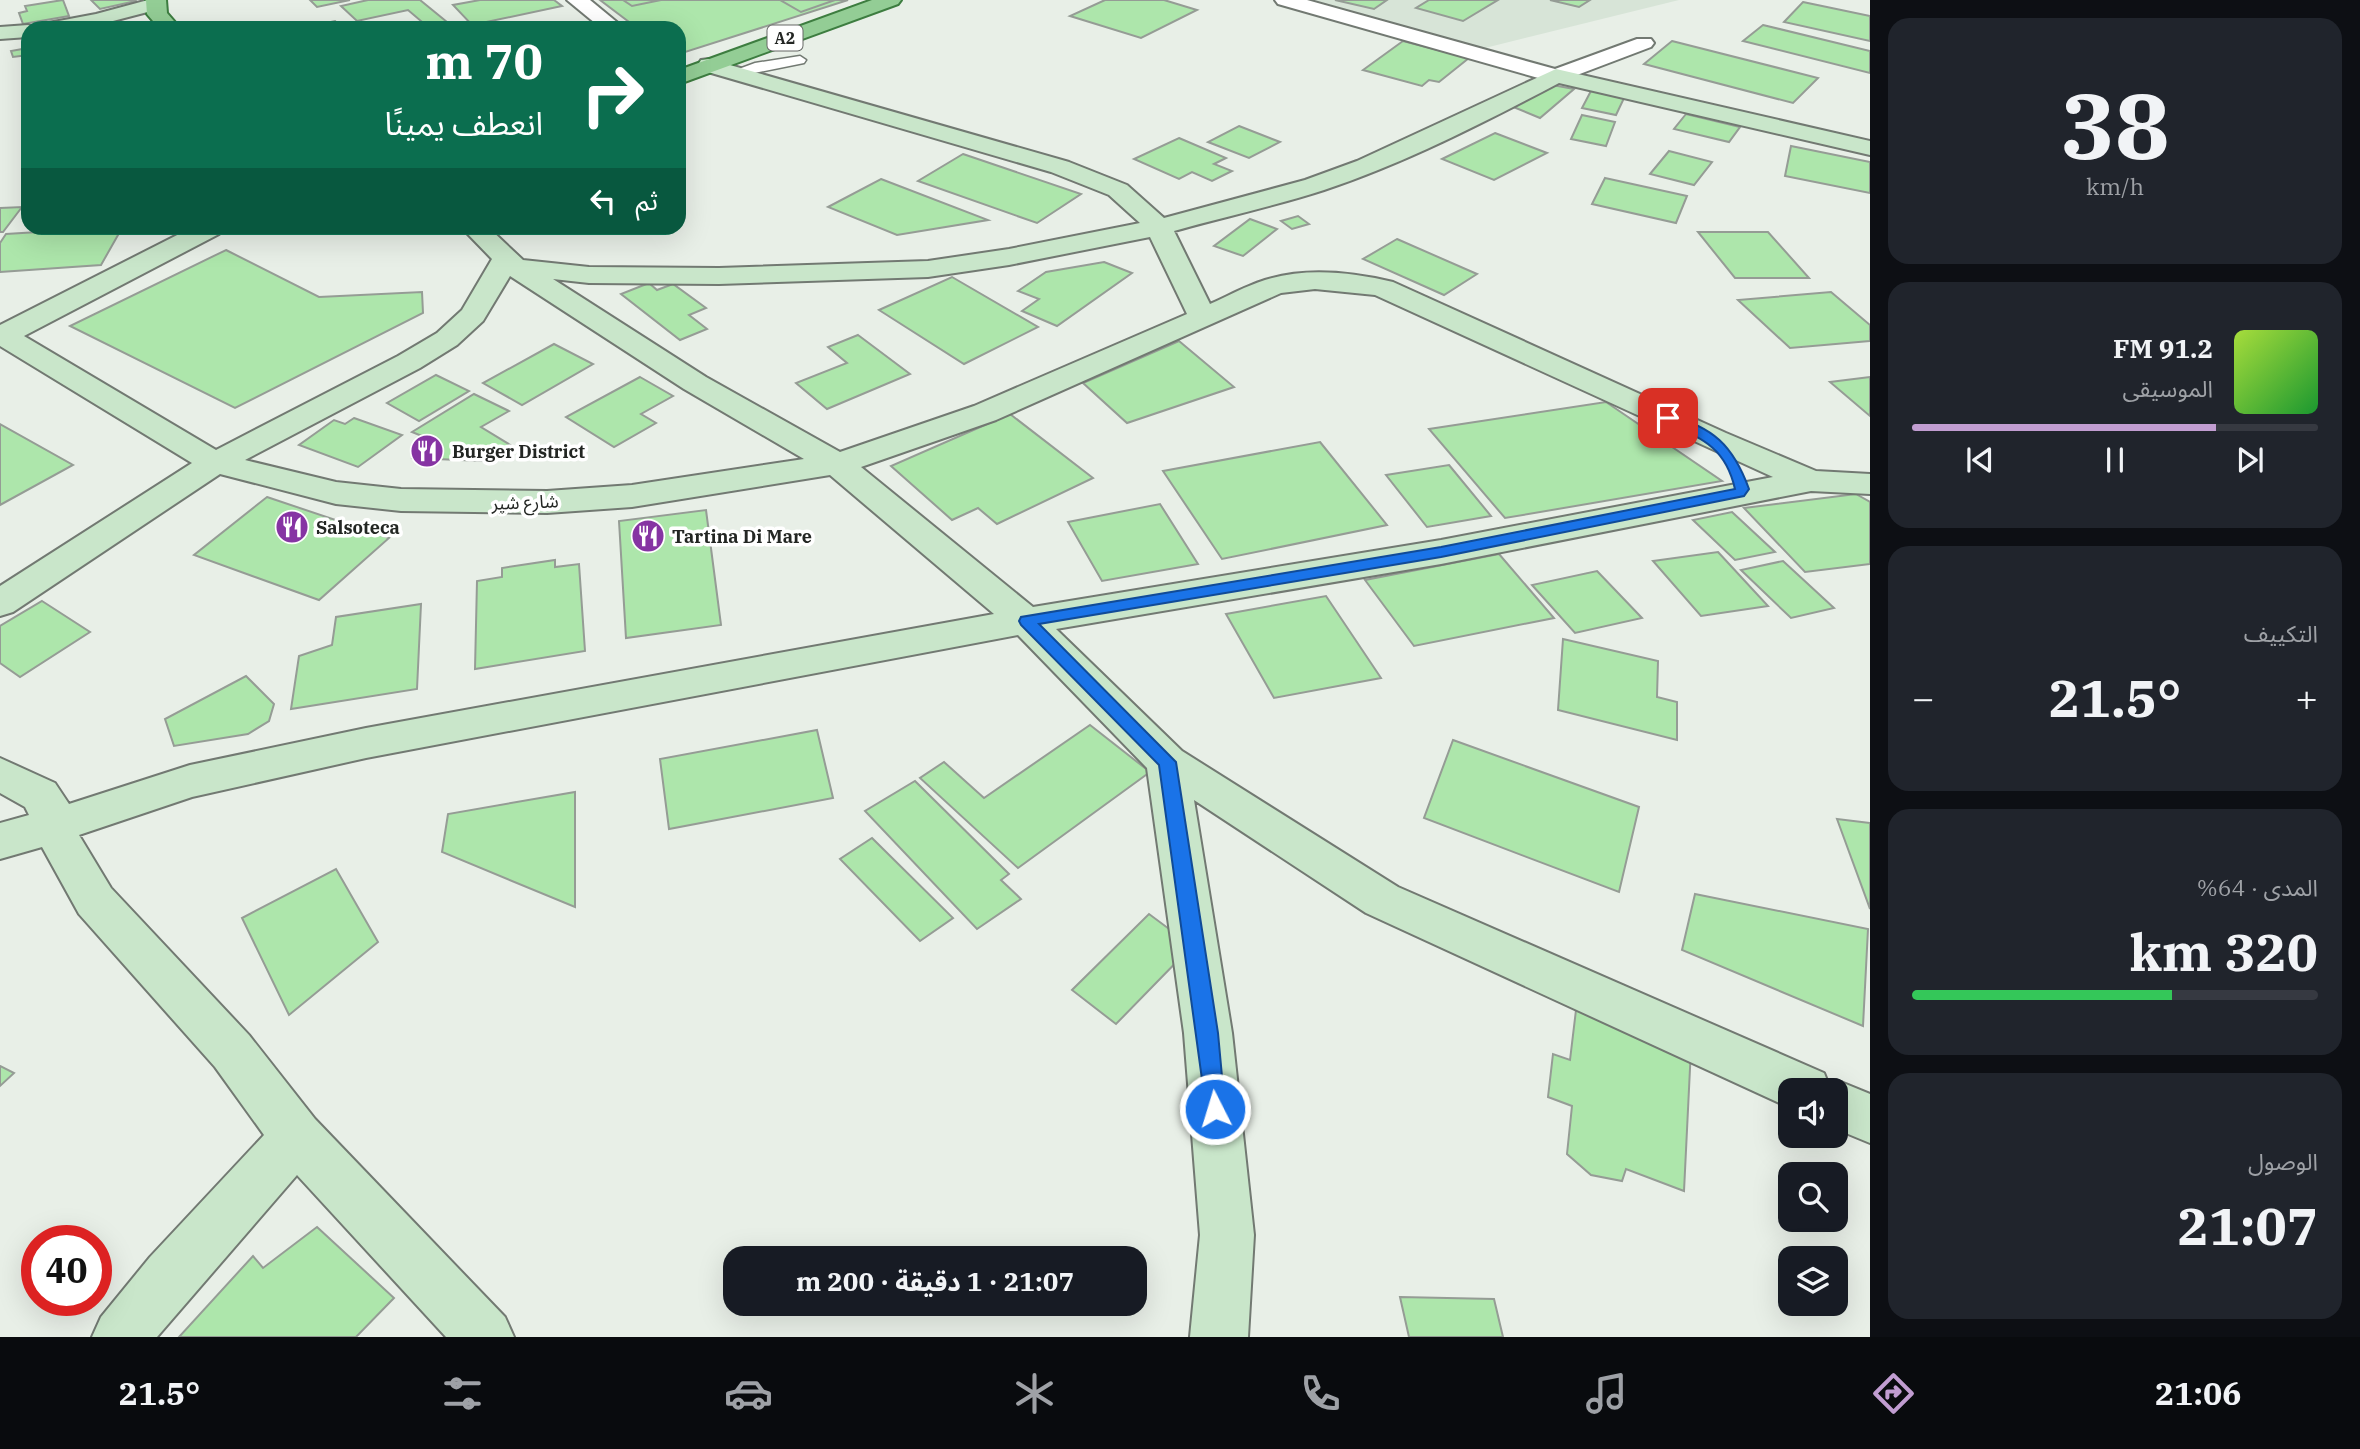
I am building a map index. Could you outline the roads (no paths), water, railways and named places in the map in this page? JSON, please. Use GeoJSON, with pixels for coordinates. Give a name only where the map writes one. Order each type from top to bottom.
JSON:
{"type":"FeatureCollection","features":[{"type":"Feature","properties":{"kind":"main road","name":"A2"},"geometry":{"type":"LineString","coordinates":[[686,74],[891,0]]}},
{"type":"Feature","properties":{"kind":"street"},"geometry":{"type":"LineString","coordinates":[[577,0],[605,21]]}},
{"type":"Feature","properties":{"kind":"street"},"geometry":{"type":"LineString","coordinates":[[1285,0],[1556,76],[1870,148]]}},
{"type":"Feature","properties":{"kind":"street"},"geometry":{"type":"LineString","coordinates":[[84,21],[113,15],[160,11]]}},
{"type":"Feature","properties":{"kind":"street"},"geometry":{"type":"LineString","coordinates":[[0,33],[21,32]]}},
{"type":"Feature","properties":{"kind":"street"},"geometry":{"type":"LineString","coordinates":[[510,262],[589,275],[719,276],[891,271],[1009,257],[1159,227],[1274,198],[1366,166],[1482,114],[1556,76],[1644,43]]}},
{"type":"Feature","properties":{"kind":"street"},"geometry":{"type":"LineString","coordinates":[[709,65],[1093,179],[1127,197],[1159,227],[1202,316]]}},
{"type":"Feature","properties":{"kind":"street"},"geometry":{"type":"LineString","coordinates":[[1,335],[196,235]]}},
{"type":"Feature","properties":{"kind":"street"},"geometry":{"type":"LineString","coordinates":[[482,235],[510,262],[695,383],[837,464],[1026,621],[1167,762],[1382,900],[1779,1078]]}},
{"type":"Feature","properties":{"kind":"street"},"geometry":{"type":"LineString","coordinates":[[0,603],[215,463],[409,362],[447,339],[472,315],[510,262]]}},
{"type":"Feature","properties":{"kind":"street","name":"شارع شير"},"geometry":{"type":"LineString","coordinates":[[1,335],[215,463],[336,493],[401,500],[547,502],[632,496],[837,464],[974,417],[1042,390],[1273,286],[1303,279],[1341,279],[1383,288],[1811,481]]}},
{"type":"Feature","properties":{"kind":"street"},"geometry":{"type":"LineString","coordinates":[[1715,440],[1734,466],[1742,489],[1739,493]]}},
{"type":"Feature","properties":{"kind":"street"},"geometry":{"type":"LineString","coordinates":[[0,841],[190,781],[267,763],[1026,621],[1441,552],[1739,493],[1811,481],[1870,484]]}},
{"type":"Feature","properties":{"kind":"street"},"geometry":{"type":"LineString","coordinates":[[1167,762],[1208,1033],[1227,1235],[1219,1337]]}},
{"type":"Feature","properties":{"kind":"street"},"geometry":{"type":"LineString","coordinates":[[0,774],[40,795],[48,807],[53,826],[71,862],[96,901],[232,1051],[297,1136],[485,1337]]}},
{"type":"Feature","properties":{"kind":"street"},"geometry":{"type":"LineString","coordinates":[[1848,1109],[1870,1119]]}},
{"type":"Feature","properties":{"kind":"street"},"geometry":{"type":"LineString","coordinates":[[121,1337],[170,1277],[297,1136]]}},
{"type":"Feature","properties":{"kind":"lane"},"geometry":{"type":"LineString","coordinates":[[734,74],[755,67],[800,60]]}},
{"type":"Feature","properties":{"kind":"place","name":"Burger District"},"geometry":{"type":"Point","coordinates":[427,451]}},
{"type":"Feature","properties":{"kind":"place","name":"Salsoteca"},"geometry":{"type":"Point","coordinates":[292,527]}},
{"type":"Feature","properties":{"kind":"place","name":"Tartina Di Mare"},"geometry":{"type":"Point","coordinates":[648,536]}}]}
